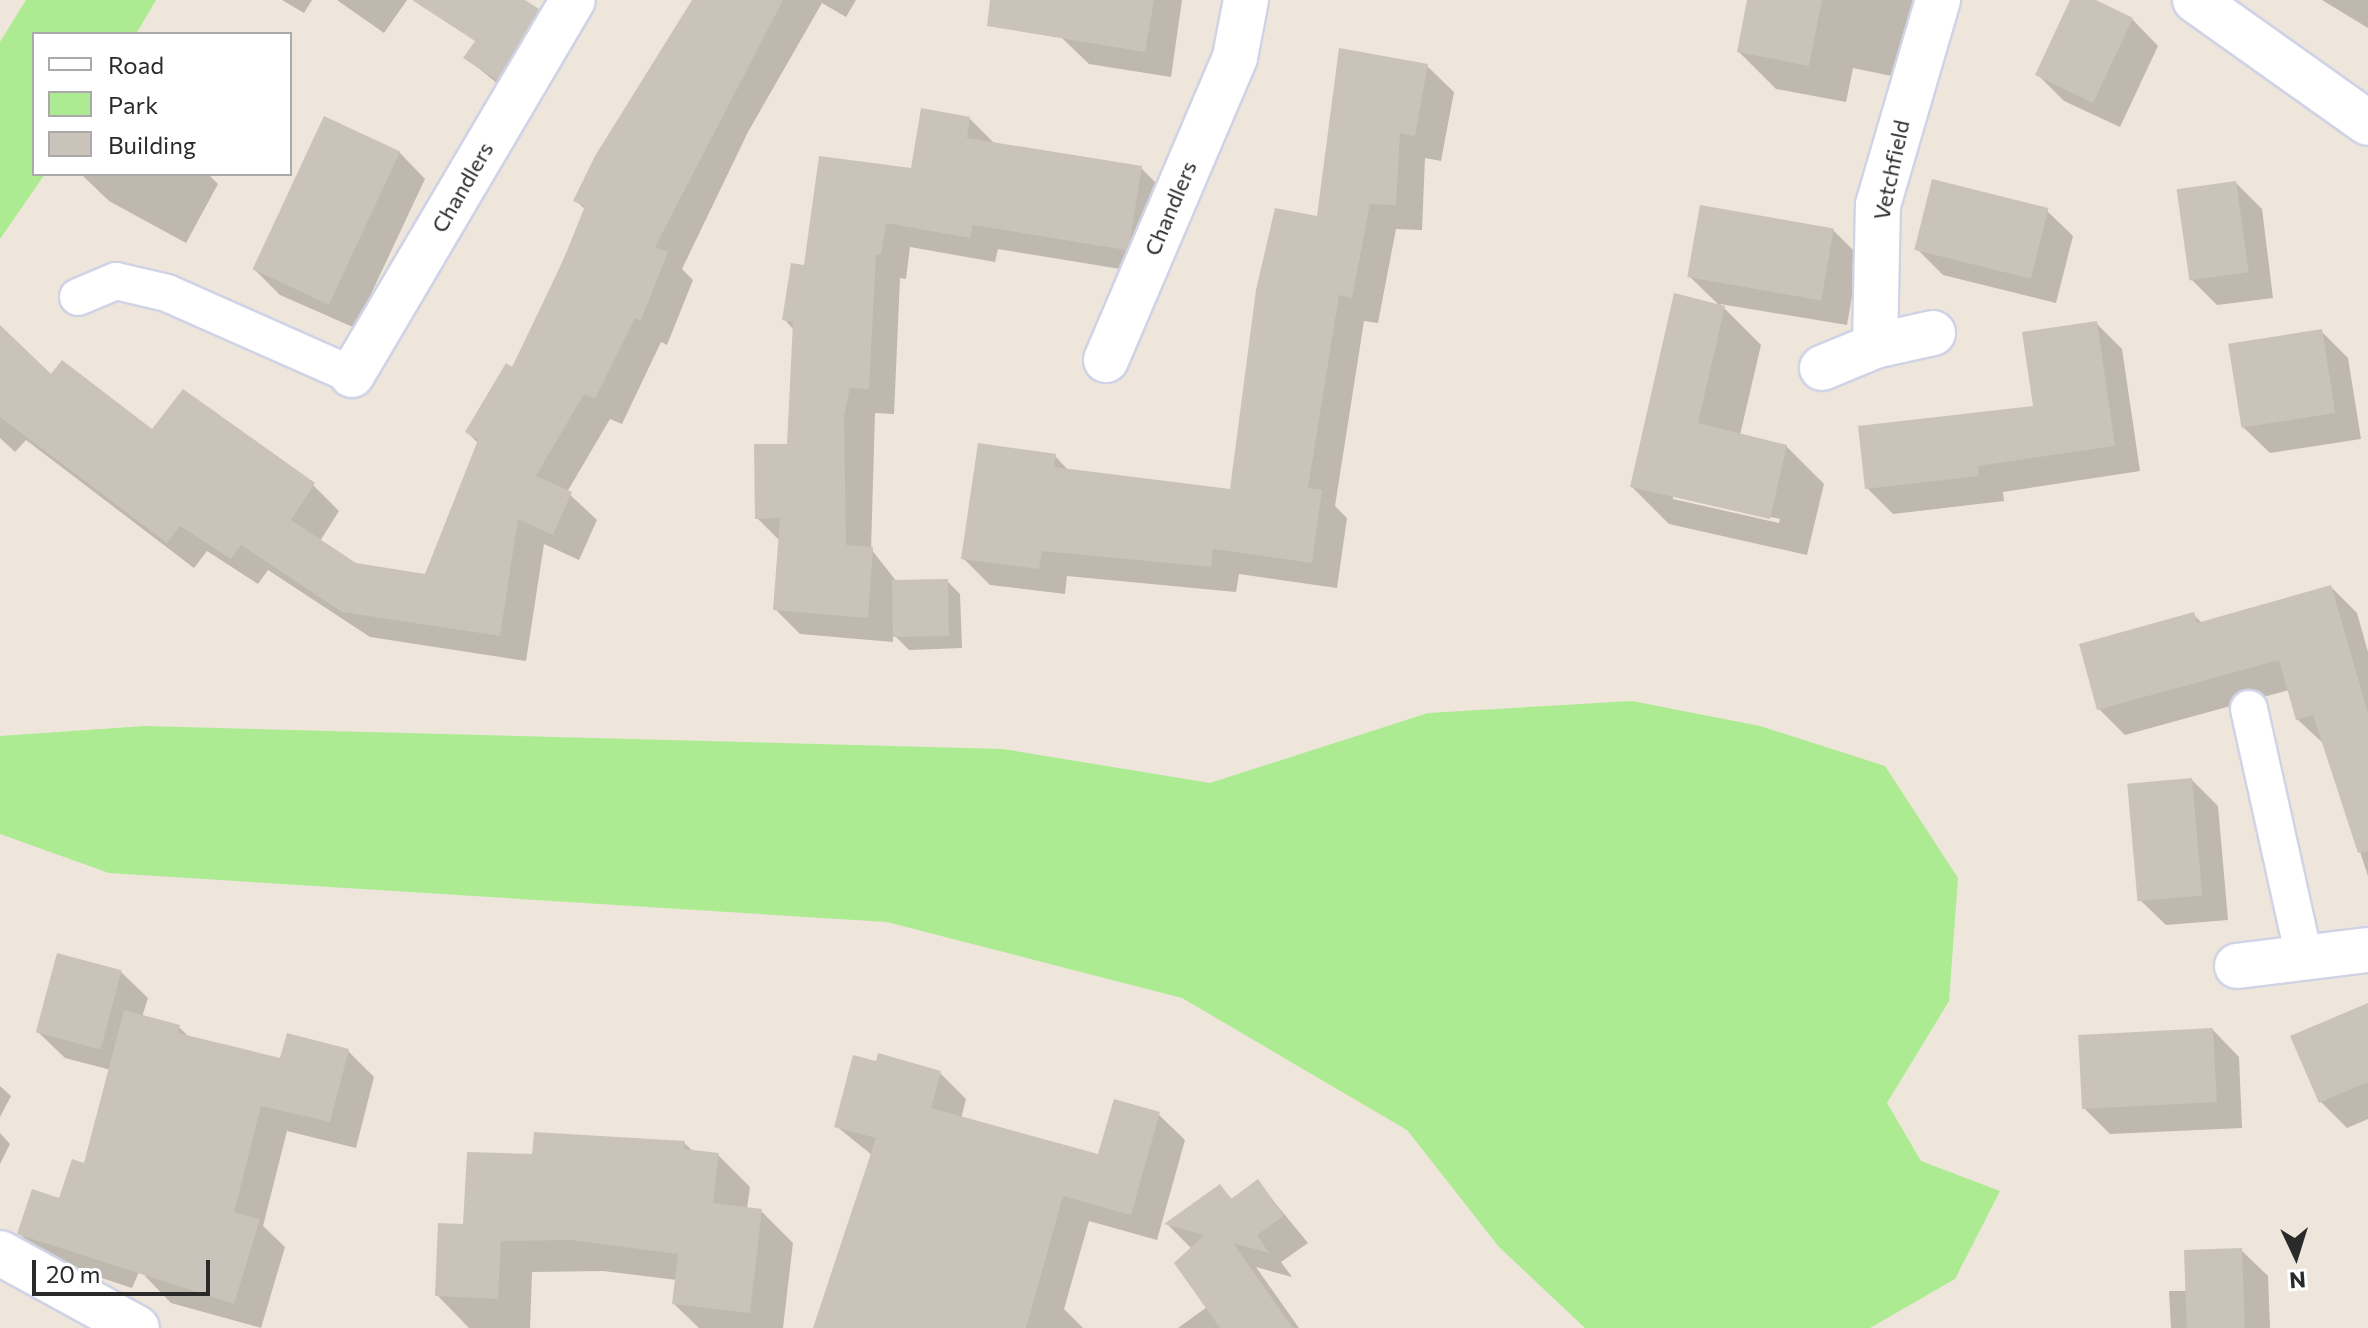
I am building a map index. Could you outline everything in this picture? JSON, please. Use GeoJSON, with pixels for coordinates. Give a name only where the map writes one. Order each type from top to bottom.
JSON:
{"type":"FeatureCollection","features":[{"type":"Feature","properties":{"kind":"street","name":"Chandlers"},"geometry":{"type":"LineString","coordinates":[[352,375],[573,0]]}},
{"type":"Feature","properties":{"kind":"street","name":"Chandlers"},"geometry":{"type":"LineString","coordinates":[[1106,360],[1235,57],[1246,0]]}},
{"type":"Feature","properties":{"kind":"street","name":"Vetchfield"},"geometry":{"type":"LineString","coordinates":[[1875,346],[1878,205],[1938,0]]}},
{"type":"Feature","properties":{"kind":"street"},"geometry":{"type":"LineString","coordinates":[[2195,0],[2368,123]]}},
{"type":"Feature","properties":{"kind":"street"},"geometry":{"type":"LineString","coordinates":[[1822,368],[1875,346],[1933,333]]}},
{"type":"Feature","properties":{"kind":"street"},"geometry":{"type":"LineString","coordinates":[[2237,966],[2368,950]]}},
{"type":"Feature","properties":{"kind":"street"},"geometry":{"type":"LineString","coordinates":[[0,1253],[137,1328]]}},
{"type":"Feature","properties":{"kind":"lane"},"geometry":{"type":"LineString","coordinates":[[78,297],[116,281],[167,293],[352,375]]}},
{"type":"Feature","properties":{"kind":"lane"},"geometry":{"type":"LineString","coordinates":[[2249,709],[2304,958]]}},
{"type":"Feature","properties":{"kind":"green space"},"geometry":{"type":"Polygon","coordinates":[[[26,0],[156,0],[137,32],[32,32],[32,176],[44,176],[0,239],[0,42],[26,0]]]}},
{"type":"Feature","properties":{"kind":"green space"},"geometry":{"type":"Polygon","coordinates":[[[1632,701],[1760,726],[1885,766],[1958,878],[1949,1001],[1887,1103],[1921,1161],[2000,1191],[1955,1279],[1870,1328],[1585,1328],[1499,1247],[1407,1130],[1182,998],[887,922],[109,873],[0,834],[0,736],[145,726],[1003,749],[1210,783],[1428,713],[1632,701]]]}},
{"type":"Feature","properties":{"kind":"building"},"geometry":{"type":"Polygon","coordinates":[[[412,0],[525,0],[539,9],[497,80],[463,58],[475,41],[412,0]]]}},
{"type":"Feature","properties":{"kind":"building"},"geometry":{"type":"Polygon","coordinates":[[[692,0],[783,0],[655,247],[668,252],[641,320],[635,318],[595,399],[584,394],[536,476],[572,492],[553,535],[518,519],[500,636],[342,612],[241,545],[231,559],[180,526],[167,543],[0,417],[0,325],[51,374],[62,360],[152,429],[183,389],[315,483],[291,520],[356,563],[425,574],[478,440],[465,432],[506,363],[512,367],[563,261],[585,206],[573,201],[595,156],[692,0]]]}},
{"type":"Feature","properties":{"kind":"building"},"geometry":{"type":"Polygon","coordinates":[[[990,0],[1154,0],[1145,52],[987,26],[990,0]]]}},
{"type":"Feature","properties":{"kind":"building"},"geometry":{"type":"Polygon","coordinates":[[[1747,0],[1822,0],[1809,66],[1737,52],[1747,0]]]}},
{"type":"Feature","properties":{"kind":"building"},"geometry":{"type":"Polygon","coordinates":[[[2070,0],[2096,0],[2133,18],[2093,103],[2035,75],[2070,0]]]}},
{"type":"Feature","properties":{"kind":"building"},"geometry":{"type":"Polygon","coordinates":[[[1339,48],[1428,64],[1415,136],[1400,133],[1396,205],[1370,204],[1352,298],[1339,295],[1308,488],[1322,490],[1312,563],[1213,549],[1211,567],[1042,551],[1039,569],[961,559],[978,443],[1056,454],[1054,467],[1230,489],[1256,290],[1275,208],[1317,216],[1339,48]]]}},
{"type":"Feature","properties":{"kind":"building"},"geometry":{"type":"Polygon","coordinates":[[[921,108],[970,117],[967,138],[1142,166],[1130,240],[1126,250],[973,225],[970,238],[886,223],[881,255],[876,254],[869,389],[850,388],[844,416],[846,545],[873,547],[868,618],[773,610],[780,518],[755,519],[754,444],[787,444],[793,322],[782,320],[791,263],[804,265],[819,156],[911,168],[921,108]]]}},
{"type":"Feature","properties":{"kind":"building"},"geometry":{"type":"Polygon","coordinates":[[[324,116],[400,151],[329,305],[253,269],[324,116]]]}},
{"type":"Feature","properties":{"kind":"building"},"geometry":{"type":"Polygon","coordinates":[[[1932,179],[2048,208],[2031,279],[1914,250],[1932,179]]]}},
{"type":"Feature","properties":{"kind":"building"},"geometry":{"type":"Polygon","coordinates":[[[2236,181],[2249,272],[2189,280],[2177,189],[2236,181]]]}},
{"type":"Feature","properties":{"kind":"building"},"geometry":{"type":"Polygon","coordinates":[[[1700,205],[1834,229],[1821,301],[1687,277],[1700,205]]]}},
{"type":"Feature","properties":{"kind":"building"},"geometry":{"type":"Polygon","coordinates":[[[1674,293],[1725,306],[1698,423],[1787,445],[1770,519],[1630,487],[1674,293]]]}},
{"type":"Feature","properties":{"kind":"building"},"geometry":{"type":"Polygon","coordinates":[[[2097,321],[2115,446],[1978,466],[1979,476],[1865,489],[1858,426],[2033,406],[2022,332],[2097,321]]]}},
{"type":"Feature","properties":{"kind":"building"},"geometry":{"type":"Polygon","coordinates":[[[2322,329],[2335,413],[2241,428],[2228,344],[2322,329]]]}},
{"type":"Feature","properties":{"kind":"building"},"geometry":{"type":"Polygon","coordinates":[[[948,579],[949,636],[893,637],[892,580],[948,579]]]}},
{"type":"Feature","properties":{"kind":"building"},"geometry":{"type":"Polygon","coordinates":[[[2331,585],[2368,713],[2368,851],[2358,853],[2313,715],[2296,720],[2279,660],[2097,710],[2079,644],[2194,612],[2197,623],[2331,585]]]}},
{"type":"Feature","properties":{"kind":"building"},"geometry":{"type":"Polygon","coordinates":[[[2192,778],[2202,896],[2138,901],[2127,784],[2192,778]]]}},
{"type":"Feature","properties":{"kind":"building"},"geometry":{"type":"Polygon","coordinates":[[[57,953],[122,970],[100,1050],[36,1032],[57,953]]]}},
{"type":"Feature","properties":{"kind":"building"},"geometry":{"type":"Polygon","coordinates":[[[2368,1003],[2368,1082],[2319,1103],[2290,1036],[2368,1003]]]}},
{"type":"Feature","properties":{"kind":"building"},"geometry":{"type":"Polygon","coordinates":[[[124,1010],[180,1025],[178,1033],[280,1058],[287,1033],[349,1049],[330,1122],[261,1106],[234,1212],[260,1219],[234,1304],[17,1234],[32,1189],[59,1198],[72,1159],[84,1163],[124,1010]]]}},
{"type":"Feature","properties":{"kind":"building"},"geometry":{"type":"Polygon","coordinates":[[[2213,1028],[2217,1102],[2082,1109],[2078,1035],[2213,1028]]]}},
{"type":"Feature","properties":{"kind":"building"},"geometry":{"type":"Polygon","coordinates":[[[878,1053],[941,1071],[931,1108],[1098,1154],[1114,1099],[1160,1112],[1131,1215],[1063,1196],[1026,1328],[813,1328],[876,1138],[834,1127],[853,1055],[876,1061],[878,1053]]]}},
{"type":"Feature","properties":{"kind":"building"},"geometry":{"type":"Polygon","coordinates":[[[534,1132],[685,1141],[684,1149],[719,1153],[713,1203],[762,1209],[750,1313],[672,1304],[678,1254],[570,1240],[501,1241],[498,1299],[435,1296],[438,1223],[463,1224],[467,1152],[532,1154],[534,1132]]]}},
{"type":"Feature","properties":{"kind":"building"},"geometry":{"type":"Polygon","coordinates":[[[1258,1179],[1284,1216],[1257,1235],[1269,1253],[1233,1243],[1293,1328],[1220,1328],[1174,1263],[1204,1235],[1164,1224],[1220,1184],[1231,1199],[1258,1179]]]}},
{"type":"Feature","properties":{"kind":"building"},"geometry":{"type":"Polygon","coordinates":[[[2242,1248],[2245,1328],[2187,1328],[2184,1250],[2242,1248]]]}}]}
